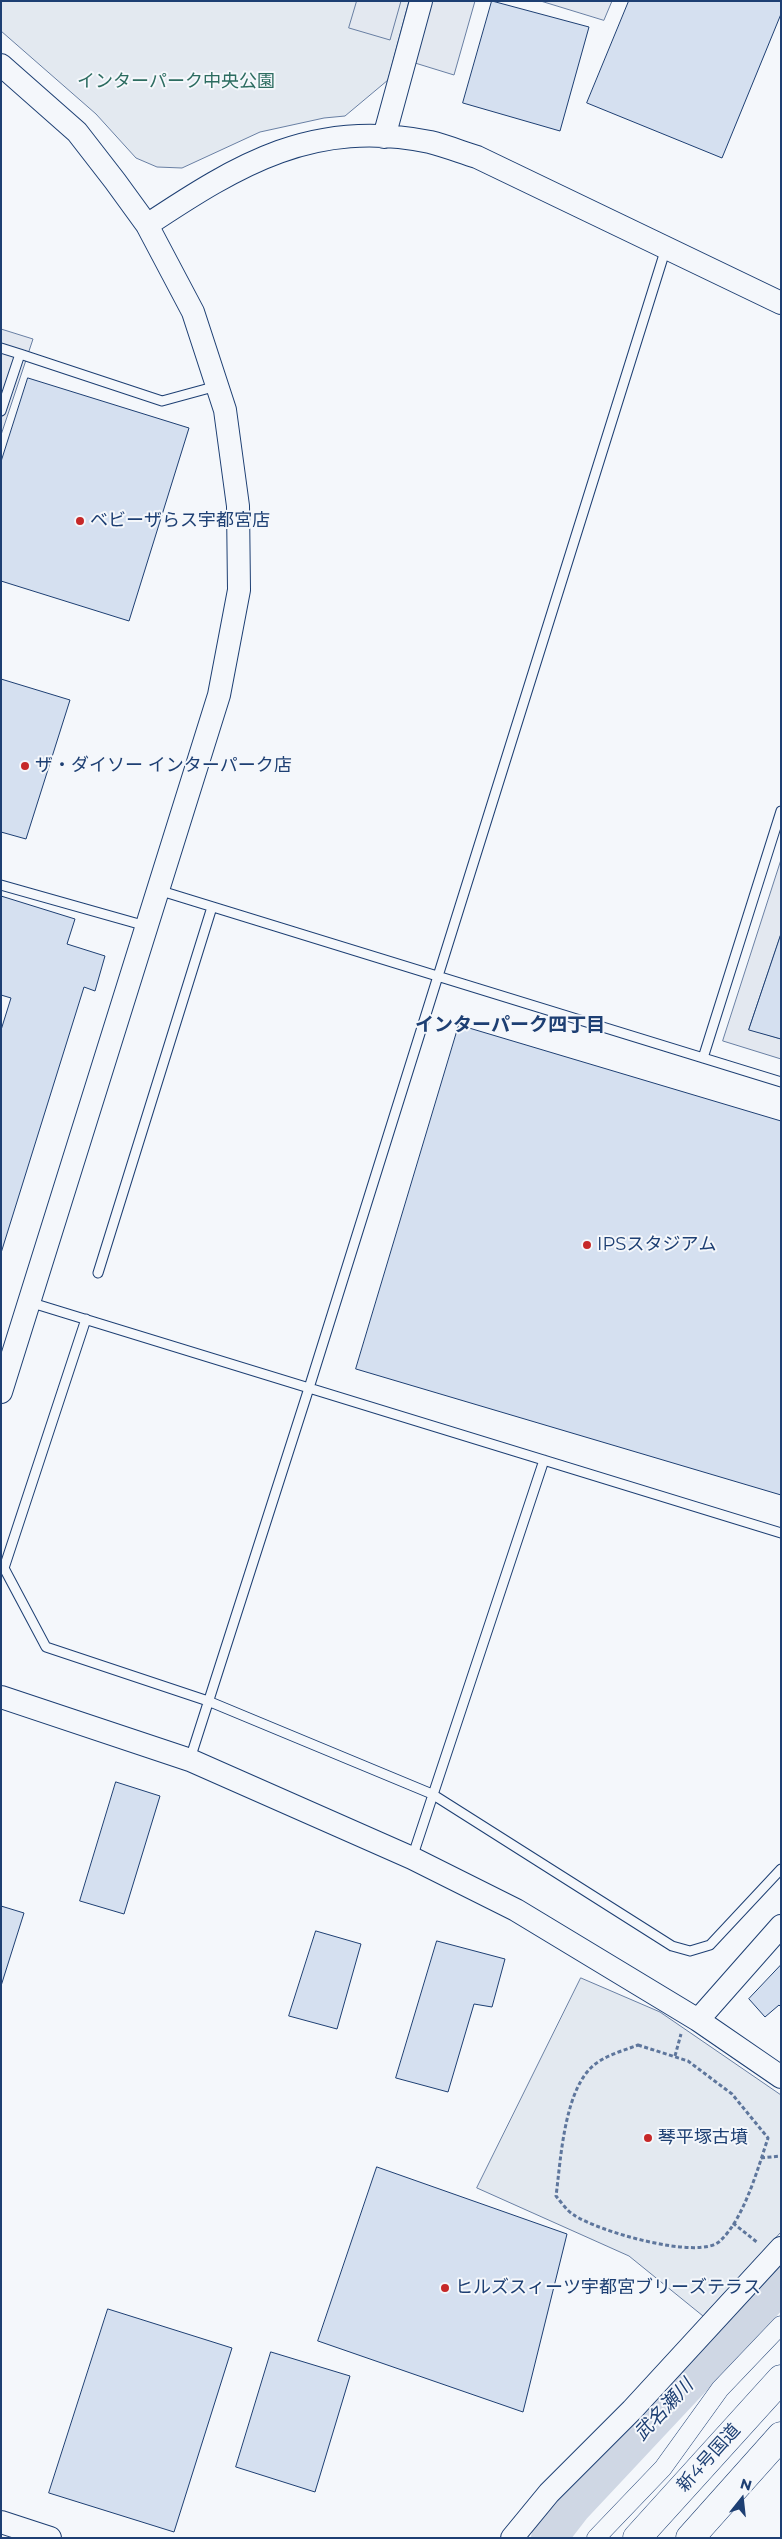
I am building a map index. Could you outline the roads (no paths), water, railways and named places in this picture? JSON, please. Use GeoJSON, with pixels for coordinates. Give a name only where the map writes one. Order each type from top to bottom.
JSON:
{"type":"FeatureCollection","features":[{"type":"Feature","properties":{"kind":"highway","name":"新4号国道"},"geometry":{"type":"LineString","coordinates":[[637,2538],[781,2378]]}},
{"type":"Feature","properties":{"kind":"highway"},"geometry":{"type":"LineString","coordinates":[[690,2538],[781,2436]]}},
{"type":"Feature","properties":{"kind":"street"},"geometry":{"type":"LineString","coordinates":[[384,137],[421,1]]}},
{"type":"Feature","properties":{"kind":"street"},"geometry":{"type":"LineString","coordinates":[[1,66],[77,132],[147,225],[193,312],[225,410],[238,506],[239,590],[219,695],[1,1392]]}},
{"type":"Feature","properties":{"kind":"street"},"geometry":{"type":"LineString","coordinates":[[147,225],[204,188],[280,150],[320,139],[384,137],[430,142],[477,157],[781,303]]}},
{"type":"Feature","properties":{"kind":"street"},"geometry":{"type":"LineString","coordinates":[[1,1697],[190,1760],[412,1858],[516,1910],[698,2020],[781,2077]]}},
{"type":"Feature","properties":{"kind":"street"},"geometry":{"type":"LineString","coordinates":[[698,2020],[781,1926]]}},
{"type":"Feature","properties":{"kind":"street"},"geometry":{"type":"LineString","coordinates":[[512,2538],[549,2493],[632,2410],[777,2252]]}},
{"type":"Feature","properties":{"kind":"street"},"geometry":{"type":"LineString","coordinates":[[596,2538],[663,2468],[720,2389],[781,2325]]}},
{"type":"Feature","properties":{"kind":"street"},"geometry":{"type":"LineString","coordinates":[[1,2522],[50,2538]]}},
{"type":"Feature","properties":{"kind":"lane"},"geometry":{"type":"LineString","coordinates":[[190,1760],[309,1388],[666,248]]}},
{"type":"Feature","properties":{"kind":"lane"},"geometry":{"type":"LineString","coordinates":[[1,348],[162,401],[217,386]]}},
{"type":"Feature","properties":{"kind":"lane"},"geometry":{"type":"LineString","coordinates":[[1,411],[20,354]]}},
{"type":"Feature","properties":{"kind":"lane"},"geometry":{"type":"LineString","coordinates":[[703,1058],[781,811]]}},
{"type":"Feature","properties":{"kind":"lane"},"geometry":{"type":"LineString","coordinates":[[1,885],[146,926]]}},
{"type":"Feature","properties":{"kind":"lane"},"geometry":{"type":"LineString","coordinates":[[158,890],[781,1082]]}},
{"type":"Feature","properties":{"kind":"lane"},"geometry":{"type":"LineString","coordinates":[[98,1273],[212,907]]}},
{"type":"Feature","properties":{"kind":"lane"},"geometry":{"type":"LineString","coordinates":[[29,1302],[781,1533]]}},
{"type":"Feature","properties":{"kind":"lane"},"geometry":{"type":"LineString","coordinates":[[86,1319],[4,1568],[46,1646],[208,1702],[432,1794],[672,1946],[690,1951],[710,1945],[781,1869]]}},
{"type":"Feature","properties":{"kind":"lane"},"geometry":{"type":"LineString","coordinates":[[412,1858],[544,1460]]}},
{"type":"Feature","properties":{"kind":"waterway","name":"武名瀬川"},"geometry":{"type":"LineString","coordinates":[[549,2538],[573,2507],[781,2285]]}},
{"type":"Feature","properties":{"kind":"place","name":"ベビーザらス宇都宮店"},"geometry":{"type":"Point","coordinates":[80,521]}},
{"type":"Feature","properties":{"kind":"place","name":"ザ・ダイソー インターパーク店"},"geometry":{"type":"Point","coordinates":[25,766]}},
{"type":"Feature","properties":{"kind":"place","name":"IPSスタジアム"},"geometry":{"type":"Point","coordinates":[587,1245]}},
{"type":"Feature","properties":{"kind":"place","name":"琴平塚古墳"},"geometry":{"type":"Point","coordinates":[648,2138]}},
{"type":"Feature","properties":{"kind":"place","name":"ヒルズスィーツ宇都宮ブリーズテラス"},"geometry":{"type":"Point","coordinates":[445,2288]}},
{"type":"Feature","properties":{"kind":"district","name":"インターパーク四丁目"},"geometry":{"type":"Point","coordinates":[510,1025]}},
{"type":"Feature","properties":{"kind":"park label","name":"インターパーク中央公園"},"geometry":{"type":"Point","coordinates":[176,82]}}]}
